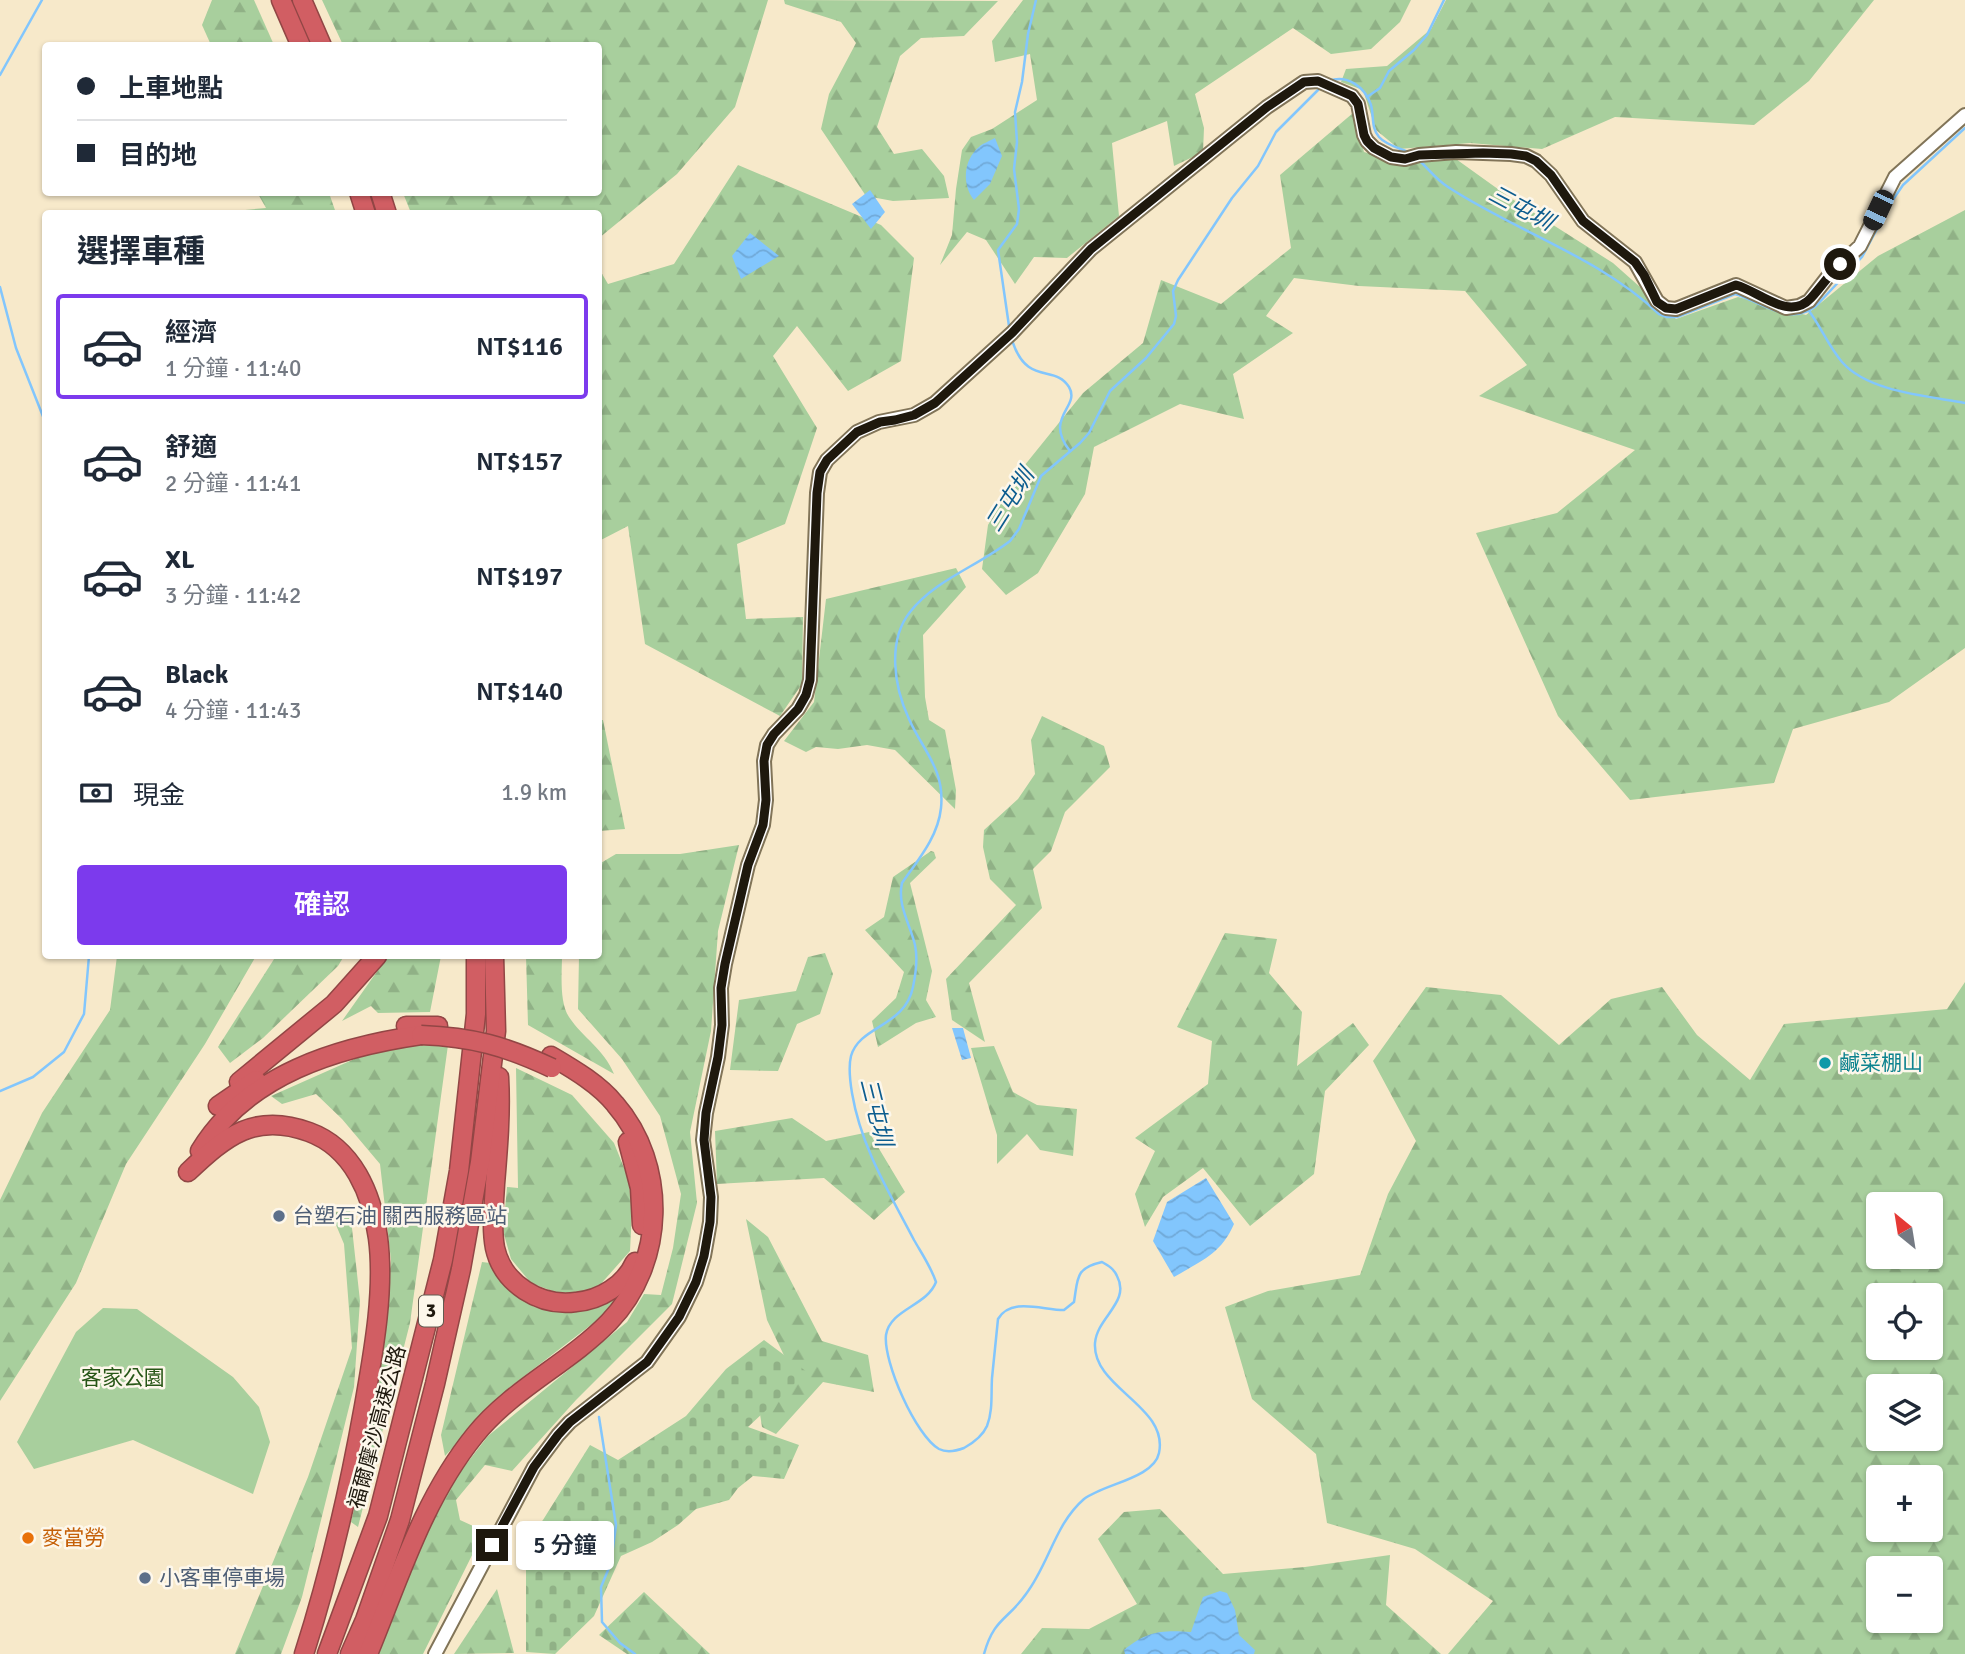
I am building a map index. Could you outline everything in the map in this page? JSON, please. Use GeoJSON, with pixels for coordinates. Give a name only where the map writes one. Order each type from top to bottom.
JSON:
{"type":"FeatureCollection","features":[{"type":"Feature","properties":{"kind":"highway"},"geometry":{"type":"LineString","coordinates":[[281,0],[299,42]]}},
{"type":"Feature","properties":{"kind":"highway"},"geometry":{"type":"LineString","coordinates":[[302,0],[320,42]]}},
{"type":"Feature","properties":{"kind":"highway"},"geometry":{"type":"LineString","coordinates":[[374,959],[334,1004],[235,1086],[218,1106],[300,1055],[373,1031],[408,1026],[438,1026],[499,1034],[525,1043],[603,1105],[626,1135],[640,1188],[643,1215],[641,1241],[633,1267],[624,1280],[611,1291],[578,1302],[559,1303],[540,1299],[527,1293],[501,1265],[495,1250],[493,1231],[500,1111],[496,1031]]}},
{"type":"Feature","properties":{"kind":"highway","name":"福爾摩沙高速公路"},"geometry":{"type":"LineString","coordinates":[[327,1654],[378,1516],[443,1260],[460,1171],[476,1014],[476,959]]}},
{"type":"Feature","properties":{"kind":"highway","name":"福爾摩沙高速公路"},"geometry":{"type":"LineString","coordinates":[[349,1654],[365,1620],[400,1520],[461,1269],[480,1162],[496,1031],[494,959]]}},
{"type":"Feature","properties":{"kind":"highway"},"geometry":{"type":"LineString","coordinates":[[304,1654],[329,1569],[353,1469],[372,1360],[379,1284],[378,1238],[355,1168],[339,1149],[318,1136],[283,1125],[261,1125],[240,1131],[218,1144],[188,1172],[208,1139],[230,1115],[257,1092],[293,1069],[330,1054],[374,1042],[421,1035],[458,1036],[497,1045],[573,1069],[614,1102],[636,1132],[648,1161],[654,1212],[650,1246],[623,1306],[609,1322],[585,1344],[509,1401],[477,1433],[449,1471],[424,1518],[368,1654]]}},
{"type":"Feature","properties":{"kind":"street"},"geometry":{"type":"LineString","coordinates":[[435,1654],[534,1467],[570,1422],[647,1362],[679,1317],[696,1282],[710,1222],[711,1197],[704,1140],[706,1113],[722,1025],[721,988],[748,865],[763,825],[766,800],[764,761],[767,745],[798,709],[810,680],[817,493],[820,472],[827,460],[868,425],[914,415],[935,403],[1012,333],[1091,249],[1267,107],[1304,82],[1318,81],[1352,96],[1358,104],[1367,141],[1391,157],[1405,159],[1455,152],[1497,153],[1526,156],[1536,161],[1551,175],[1583,221],[1635,262],[1657,302],[1666,308],[1676,309],[1736,285],[1786,308],[1809,301],[1830,274],[1860,246],[1895,177],[1965,115]]}},
{"type":"Feature","properties":{"kind":"green space"},"geometry":{"type":"Polygon","coordinates":[[[212,0],[254,0],[273,42],[210,42],[202,25],[212,0]]]}},
{"type":"Feature","properties":{"kind":"green space"},"geometry":{"type":"Polygon","coordinates":[[[322,0],[768,0],[735,107],[677,174],[602,236],[602,210],[410,210],[404,196],[602,196],[602,42],[342,42],[322,0]]]}},
{"type":"Feature","properties":{"kind":"green space"},"geometry":{"type":"Polygon","coordinates":[[[784,0],[998,1],[964,36],[921,38],[900,56],[877,127],[894,154],[922,149],[944,176],[949,198],[893,201],[866,196],[821,129],[829,94],[856,43],[841,22],[785,4],[784,0]]]}},
{"type":"Feature","properties":{"kind":"green space"},"geometry":{"type":"Polygon","coordinates":[[[1023,0],[1411,0],[1400,22],[1371,49],[1331,54],[1293,28],[1195,94],[1204,128],[1203,152],[1174,166],[1167,121],[1112,143],[1119,216],[1067,258],[1034,257],[1015,284],[986,240],[967,232],[940,265],[952,235],[962,150],[971,137],[992,129],[1037,100],[1030,54],[995,62],[992,41],[1023,0]]]}},
{"type":"Feature","properties":{"kind":"green space"},"geometry":{"type":"Polygon","coordinates":[[[1446,0],[1874,0],[1809,81],[1754,125],[1615,117],[1542,149],[1470,143],[1399,149],[1376,130],[1363,90],[1341,82],[1346,69],[1387,66],[1431,29],[1446,0]]]}},
{"type":"Feature","properties":{"kind":"green space"},"geometry":{"type":"Polygon","coordinates":[[[1353,113],[1364,152],[1406,164],[1456,159],[1509,197],[1613,263],[1676,319],[1738,297],[1806,315],[1878,256],[1965,210],[1965,648],[1889,702],[1793,729],[1774,783],[1630,800],[1558,716],[1476,533],[1557,513],[1635,450],[1479,396],[1527,365],[1465,291],[1359,286],[1294,278],[1266,316],[1293,333],[1233,374],[1244,419],[1180,404],[1094,447],[1085,494],[1038,573],[1006,595],[982,569],[988,525],[1020,471],[1083,393],[1143,343],[1161,280],[1221,304],[1291,248],[1280,175],[1353,113]]]}},
{"type":"Feature","properties":{"kind":"green space"},"geometry":{"type":"Polygon","coordinates":[[[738,165],[881,225],[914,258],[901,361],[848,391],[797,326],[773,356],[817,428],[785,524],[737,544],[746,619],[803,617],[802,684],[780,716],[645,644],[628,526],[602,539],[602,274],[608,284],[674,264],[738,165]]]}},
{"type":"Feature","properties":{"kind":"green space"},"geometry":{"type":"Polygon","coordinates":[[[259,196],[330,196],[335,210],[244,210],[266,208],[259,196]]]}},
{"type":"Feature","properties":{"kind":"green space"},"geometry":{"type":"Polygon","coordinates":[[[956,568],[966,587],[923,635],[925,697],[929,720],[945,730],[956,790],[955,809],[895,750],[867,745],[838,749],[816,747],[806,752],[784,741],[814,702],[826,599],[956,568]]]}},
{"type":"Feature","properties":{"kind":"green space"},"geometry":{"type":"Polygon","coordinates":[[[1042,716],[1104,746],[1110,767],[1065,812],[1051,851],[1033,869],[1042,908],[969,983],[985,1042],[952,1020],[946,979],[1016,905],[990,879],[983,847],[984,830],[1018,799],[1035,774],[1031,740],[1042,716]]]}},
{"type":"Feature","properties":{"kind":"green space"},"geometry":{"type":"Polygon","coordinates":[[[602,720],[603,720],[625,829],[602,831],[602,720]]]}},
{"type":"Feature","properties":{"kind":"green space"},"geometry":{"type":"Polygon","coordinates":[[[739,845],[718,931],[711,1031],[690,1132],[697,1203],[672,1304],[576,1400],[512,1471],[485,1465],[456,1500],[460,1520],[484,1531],[423,1654],[377,1654],[446,1490],[488,1436],[627,1322],[644,1294],[661,1295],[673,1248],[681,1194],[660,1116],[622,1059],[578,1009],[579,959],[602,959],[602,862],[616,854],[680,854],[739,845]]]}},
{"type":"Feature","properties":{"kind":"green space"},"geometry":{"type":"Polygon","coordinates":[[[931,851],[936,858],[910,883],[932,971],[926,1000],[936,1017],[916,1023],[878,1047],[872,1021],[896,998],[904,972],[865,930],[884,917],[893,877],[931,851]]]}},
{"type":"Feature","properties":{"kind":"green space"},"geometry":{"type":"Polygon","coordinates":[[[1225,933],[1277,939],[1269,973],[1302,1012],[1297,1066],[1353,1023],[1369,1045],[1325,1091],[1314,1174],[1250,1226],[1203,1168],[1163,1197],[1145,1227],[1135,1194],[1155,1151],[1135,1138],[1208,1084],[1212,1041],[1177,1027],[1225,933]]]}},
{"type":"Feature","properties":{"kind":"green space"},"geometry":{"type":"Polygon","coordinates":[[[825,953],[833,974],[820,1014],[797,1024],[778,1071],[730,1070],[739,1000],[796,991],[808,957],[825,953]]]}},
{"type":"Feature","properties":{"kind":"green space"},"geometry":{"type":"Polygon","coordinates":[[[117,959],[254,959],[205,1044],[126,1164],[76,1283],[0,1401],[0,1200],[42,1113],[110,1010],[117,959]]]}},
{"type":"Feature","properties":{"kind":"green space"},"geometry":{"type":"Polygon","coordinates":[[[274,959],[342,959],[263,1038],[230,1063],[218,1047],[274,959]]]}},
{"type":"Feature","properties":{"kind":"green space"},"geometry":{"type":"Polygon","coordinates":[[[386,959],[440,959],[430,1012],[378,1013],[371,1006],[342,1021],[386,959]]]}},
{"type":"Feature","properties":{"kind":"green space"},"geometry":{"type":"Polygon","coordinates":[[[526,959],[562,959],[562,987],[566,1011],[605,1058],[614,1074],[528,1025],[526,959]]]}},
{"type":"Feature","properties":{"kind":"green space"},"geometry":{"type":"Polygon","coordinates":[[[1965,982],[1965,1654],[1448,1654],[1493,1601],[1415,1549],[1327,1523],[1316,1454],[1252,1399],[1225,1307],[1268,1291],[1360,1275],[1388,1194],[1416,1141],[1373,1061],[1426,987],[1501,995],[1559,1045],[1611,999],[1662,987],[1697,1035],[1750,1080],[1784,1024],[1947,1009],[1965,982]]]}},
{"type":"Feature","properties":{"kind":"green space"},"geometry":{"type":"Polygon","coordinates":[[[386,1045],[448,1045],[410,1323],[358,1527],[351,1522],[372,1431],[391,1260],[380,1164],[342,1119],[316,1094],[282,1104],[271,1096],[386,1045]]]}},
{"type":"Feature","properties":{"kind":"green space"},"geometry":{"type":"Polygon","coordinates":[[[994,1046],[1013,1092],[1037,1105],[1077,1109],[1073,1156],[1040,1150],[1027,1134],[997,1164],[997,1135],[971,1048],[994,1046]]]}},
{"type":"Feature","properties":{"kind":"green space"},"geometry":{"type":"Polygon","coordinates":[[[516,1068],[572,1095],[614,1143],[633,1190],[630,1251],[599,1286],[568,1297],[531,1283],[511,1259],[503,1231],[507,1187],[518,1188],[516,1068]]]}},
{"type":"Feature","properties":{"kind":"green space"},"geometry":{"type":"Polygon","coordinates":[[[792,1118],[826,1141],[869,1132],[905,1192],[874,1220],[824,1178],[717,1184],[715,1131],[792,1118]]]}},
{"type":"Feature","properties":{"kind":"green space"},"geometry":{"type":"Polygon","coordinates":[[[350,1210],[360,1301],[354,1387],[302,1597],[281,1654],[235,1654],[308,1477],[352,1348],[344,1244],[331,1213],[350,1210]]]}},
{"type":"Feature","properties":{"kind":"green space"},"geometry":{"type":"Polygon","coordinates":[[[746,1219],[768,1237],[822,1341],[868,1355],[874,1392],[823,1382],[776,1434],[762,1427],[756,1388],[792,1372],[767,1320],[746,1219]]]}},
{"type":"Feature","properties":{"kind":"green space"},"geometry":{"type":"Polygon","coordinates":[[[482,1262],[490,1263],[534,1307],[560,1311],[623,1290],[621,1296],[596,1321],[510,1387],[445,1456],[441,1435],[482,1262]]]}},
{"type":"Feature","properties":{"kind":"green space","name":"客家公園"},"geometry":{"type":"Polygon","coordinates":[[[103,1308],[137,1309],[233,1377],[259,1407],[270,1442],[253,1494],[133,1440],[34,1469],[17,1442],[76,1332],[103,1308]]]}},
{"type":"Feature","properties":{"kind":"green space"},"geometry":{"type":"Polygon","coordinates":[[[764,1340],[807,1372],[748,1427],[799,1445],[784,1479],[753,1476],[738,1488],[729,1500],[696,1509],[652,1542],[621,1556],[594,1616],[555,1654],[526,1652],[526,1547],[590,1445],[618,1460],[686,1416],[726,1369],[764,1340]]]}},
{"type":"Feature","properties":{"kind":"green space"},"geometry":{"type":"Polygon","coordinates":[[[1160,1509],[1223,1574],[1305,1567],[1390,1555],[1386,1605],[1441,1654],[1021,1654],[1042,1628],[1089,1629],[1137,1604],[1098,1539],[1124,1512],[1160,1509]]]}},
{"type":"Feature","properties":{"kind":"green space"},"geometry":{"type":"Polygon","coordinates":[[[497,1589],[514,1653],[454,1654],[497,1589]]]}},
{"type":"Feature","properties":{"kind":"green space"},"geometry":{"type":"Polygon","coordinates":[[[644,1592],[710,1654],[627,1654],[599,1635],[644,1592]]]}},
{"type":"Feature","properties":{"kind":"water"},"geometry":{"type":"Polygon","coordinates":[[[995,138],[1002,156],[990,184],[974,200],[967,187],[967,166],[979,147],[995,138]]]}},
{"type":"Feature","properties":{"kind":"water"},"geometry":{"type":"Polygon","coordinates":[[[870,190],[885,212],[871,229],[852,204],[870,190]]]}},
{"type":"Feature","properties":{"kind":"water"},"geometry":{"type":"Polygon","coordinates":[[[750,233],[779,256],[741,279],[732,256],[750,233]]]}},
{"type":"Feature","properties":{"kind":"water"},"geometry":{"type":"Polygon","coordinates":[[[952,1028],[963,1028],[971,1058],[962,1060],[952,1028]]]}},
{"type":"Feature","properties":{"kind":"water"},"geometry":{"type":"Polygon","coordinates":[[[1206,1178],[1234,1224],[1216,1250],[1174,1277],[1153,1241],[1167,1202],[1206,1178]]]}},
{"type":"Feature","properties":{"kind":"water"},"geometry":{"type":"Polygon","coordinates":[[[1220,1591],[1227,1593],[1235,1610],[1239,1635],[1255,1650],[1254,1654],[1125,1654],[1124,1650],[1148,1635],[1172,1631],[1191,1632],[1203,1597],[1220,1591]]]}},
{"type":"Feature","properties":{"kind":"waterway"},"geometry":{"type":"LineString","coordinates":[[0,75],[42,0]]}},
{"type":"Feature","properties":{"kind":"waterway"},"geometry":{"type":"LineString","coordinates":[[1009,326],[998,250],[1017,224],[1019,209],[1014,169],[1017,142],[1015,112],[1036,0]]}},
{"type":"Feature","properties":{"kind":"waterway"},"geometry":{"type":"LineString","coordinates":[[1367,97],[1380,88],[1389,71],[1427,35],[1444,0]]}},
{"type":"Feature","properties":{"kind":"waterway","name":"三屯圳"},"geometry":{"type":"LineString","coordinates":[[1329,81],[1342,79],[1360,88],[1371,105],[1376,133],[1382,140],[1408,152]]}},
{"type":"Feature","properties":{"kind":"waterway","name":"三屯圳"},"geometry":{"type":"LineString","coordinates":[[984,1654],[992,1633],[1034,1582],[1059,1532],[1074,1509],[1093,1494],[1148,1469],[1159,1453],[1159,1437],[1153,1422],[1105,1373],[1097,1359],[1097,1334],[1120,1294],[1116,1274],[1102,1262],[1082,1271],[1077,1280],[1074,1302],[1064,1310],[1019,1306],[1004,1312],[998,1319],[989,1420],[980,1436],[964,1448],[945,1451],[930,1441],[911,1414],[895,1380],[886,1347],[889,1326],[901,1313],[925,1297],[936,1282],[869,1151],[856,1113],[850,1065],[856,1046],[901,1010],[913,987],[916,950],[901,899],[902,883],[932,838],[941,808],[940,782],[909,719],[900,693],[895,664],[898,636],[910,612],[920,601],[944,582],[1010,541],[1019,529],[1041,476],[1089,433],[1110,391],[1146,358],[1174,324],[1176,316],[1173,291],[1178,280],[1232,198],[1258,166],[1276,132],[1318,90]]}},
{"type":"Feature","properties":{"kind":"waterway","name":"三屯圳"},"geometry":{"type":"LineString","coordinates":[[1421,162],[1448,187],[1610,276],[1659,314],[1677,317],[1735,294],[1776,311],[1796,314],[1816,306],[1862,257],[1903,185],[1965,128]]}},
{"type":"Feature","properties":{"kind":"waterway"},"geometry":{"type":"LineString","coordinates":[[0,287],[16,348],[42,414]]}},
{"type":"Feature","properties":{"kind":"waterway"},"geometry":{"type":"LineString","coordinates":[[1809,311],[1837,356],[1853,372],[1899,391],[1965,403]]}},
{"type":"Feature","properties":{"kind":"waterway"},"geometry":{"type":"LineString","coordinates":[[1013,343],[1026,365],[1056,376],[1069,387],[1070,401],[1060,429],[1070,451]]}},
{"type":"Feature","properties":{"kind":"waterway"},"geometry":{"type":"LineString","coordinates":[[0,1091],[33,1077],[64,1052],[84,1014],[89,959]]}},
{"type":"Feature","properties":{"kind":"waterway"},"geometry":{"type":"LineString","coordinates":[[599,1417],[616,1525],[611,1563],[601,1587],[602,1622],[620,1643],[635,1654]]}},
{"type":"Feature","properties":{"kind":"place","name":"鹹菜棚山"},"geometry":{"type":"Point","coordinates":[1825,1063]}},
{"type":"Feature","properties":{"kind":"place","name":"台塑石油 關西服務區站"},"geometry":{"type":"Point","coordinates":[279,1216]}},
{"type":"Feature","properties":{"kind":"place","name":"麥當勞"},"geometry":{"type":"Point","coordinates":[28,1538]}},
{"type":"Feature","properties":{"kind":"place","name":"小客車停車場"},"geometry":{"type":"Point","coordinates":[145,1578]}},
{"type":"Feature","properties":{"kind":"route"},"geometry":{"type":"LineString","coordinates":[[492,1545],[534,1467],[558,1435],[570,1422],[647,1362],[679,1317],[696,1282],[710,1222],[711,1197],[704,1140],[706,1113],[722,1025],[721,988],[748,865],[763,825],[766,800],[764,761],[767,745],[798,709],[810,680],[817,493],[820,472],[827,460],[868,425],[914,415],[935,403],[1012,333],[1091,249],[1267,107],[1292,88],[1312,80],[1352,96],[1358,104],[1367,141],[1391,157],[1405,159],[1455,152],[1511,154],[1526,156],[1536,161],[1551,175],[1583,221],[1635,262],[1657,302],[1666,308],[1676,309],[1736,285],[1786,308],[1799,306],[1809,301],[1840,264]]}}]}
